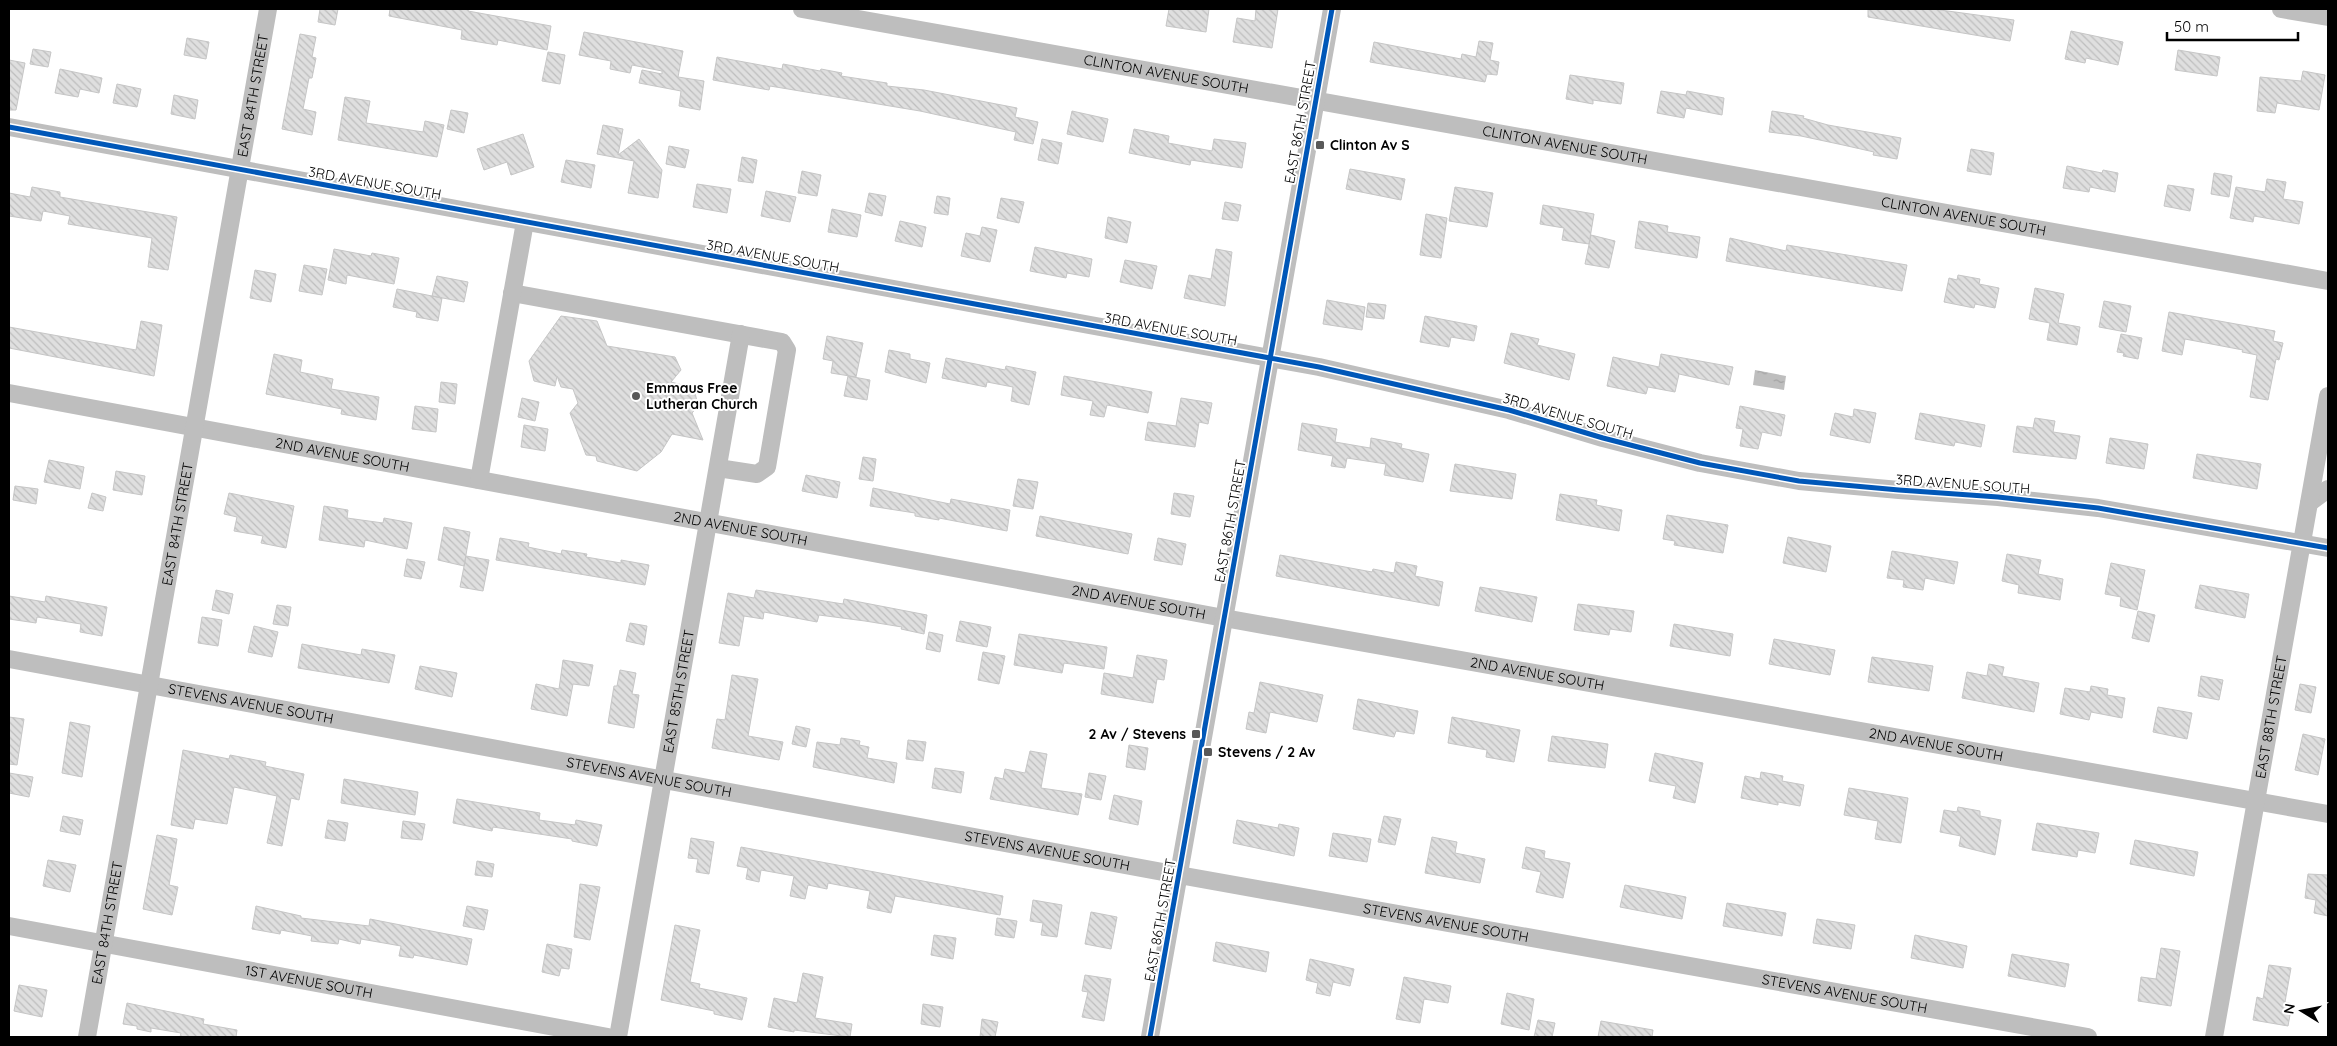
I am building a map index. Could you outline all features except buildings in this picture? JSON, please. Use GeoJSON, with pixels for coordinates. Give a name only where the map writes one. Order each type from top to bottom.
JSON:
{"type":"FeatureCollection","features":[{"type":"Feature","properties":{"kind":"street","name":"EAST 84TH STREET"},"geometry":{"type":"LineString","coordinates":[[87,1037],[268,9]]}},
{"type":"Feature","properties":{"kind":"street","name":"CLINTON AVENUE SOUTH"},"geometry":{"type":"LineString","coordinates":[[802,9],[1316,99],[2328,281]]}},
{"type":"Feature","properties":{"kind":"street","name":"EAST 86TH STREET"},"geometry":{"type":"LineString","coordinates":[[1150,1037],[1332,9]]}},
{"type":"Feature","properties":{"kind":"street"},"geometry":{"type":"LineString","coordinates":[[2281,9],[2328,17]]}},
{"type":"Feature","properties":{"kind":"street","name":"3RD AVENUE SOUTH"},"geometry":{"type":"LineString","coordinates":[[9,127],[1270,358],[1415,387],[1700,463],[1799,481],[1998,496],[2098,508],[2328,548]]}},
{"type":"Feature","properties":{"kind":"street"},"geometry":{"type":"LineString","coordinates":[[479,480],[525,222]]}},
{"type":"Feature","properties":{"kind":"street"},"geometry":{"type":"LineString","coordinates":[[512,293],[782,342],[787,350],[767,466],[757,474],[718,468]]}},
{"type":"Feature","properties":{"kind":"street","name":"EAST 85TH STREET"},"geometry":{"type":"LineString","coordinates":[[618,1037],[741,334]]}},
{"type":"Feature","properties":{"kind":"street","name":"2ND AVENUE SOUTH"},"geometry":{"type":"LineString","coordinates":[[9,393],[1224,618],[2328,814]]}},
{"type":"Feature","properties":{"kind":"street","name":"EAST 88TH STREET"},"geometry":{"type":"LineString","coordinates":[[2214,1037],[2328,396]]}},
{"type":"Feature","properties":{"kind":"street"},"geometry":{"type":"LineString","coordinates":[[2309,503],[2328,489]]}},
{"type":"Feature","properties":{"kind":"street","name":"STEVENS AVENUE SOUTH"},"geometry":{"type":"LineString","coordinates":[[9,659],[1179,875],[2088,1037]]}},
{"type":"Feature","properties":{"kind":"street","name":"1ST AVENUE SOUTH"},"geometry":{"type":"LineString","coordinates":[[9,926],[608,1037]]}},
{"type":"Feature","properties":{"kind":"water"},"geometry":{"type":"Polygon","coordinates":[[[1755,370],[1786,376],[1784,390],[1753,385],[1755,370]]]}},
{"type":"Feature","properties":{"kind":"cycle path"},"geometry":{"type":"LineString","coordinates":[[1150,1037],[1332,9]]}},
{"type":"Feature","properties":{"kind":"cycle path"},"geometry":{"type":"LineString","coordinates":[[9,127],[1319,367],[1509,410],[1603,438],[1700,463],[1799,481],[1998,497],[2098,508],[2328,548]]}},
{"type":"Feature","properties":{"kind":"place","name":"Clinton Av S"},"geometry":{"type":"Point","coordinates":[1320,145]}},
{"type":"Feature","properties":{"kind":"place","name":"Emmaus Free Lutheran Church"},"geometry":{"type":"Point","coordinates":[636,396]}},
{"type":"Feature","properties":{"kind":"place","name":"2 Av / Stevens"},"geometry":{"type":"Point","coordinates":[1196,734]}},
{"type":"Feature","properties":{"kind":"place","name":"Stevens / 2 Av"},"geometry":{"type":"Point","coordinates":[1208,752]}}]}
